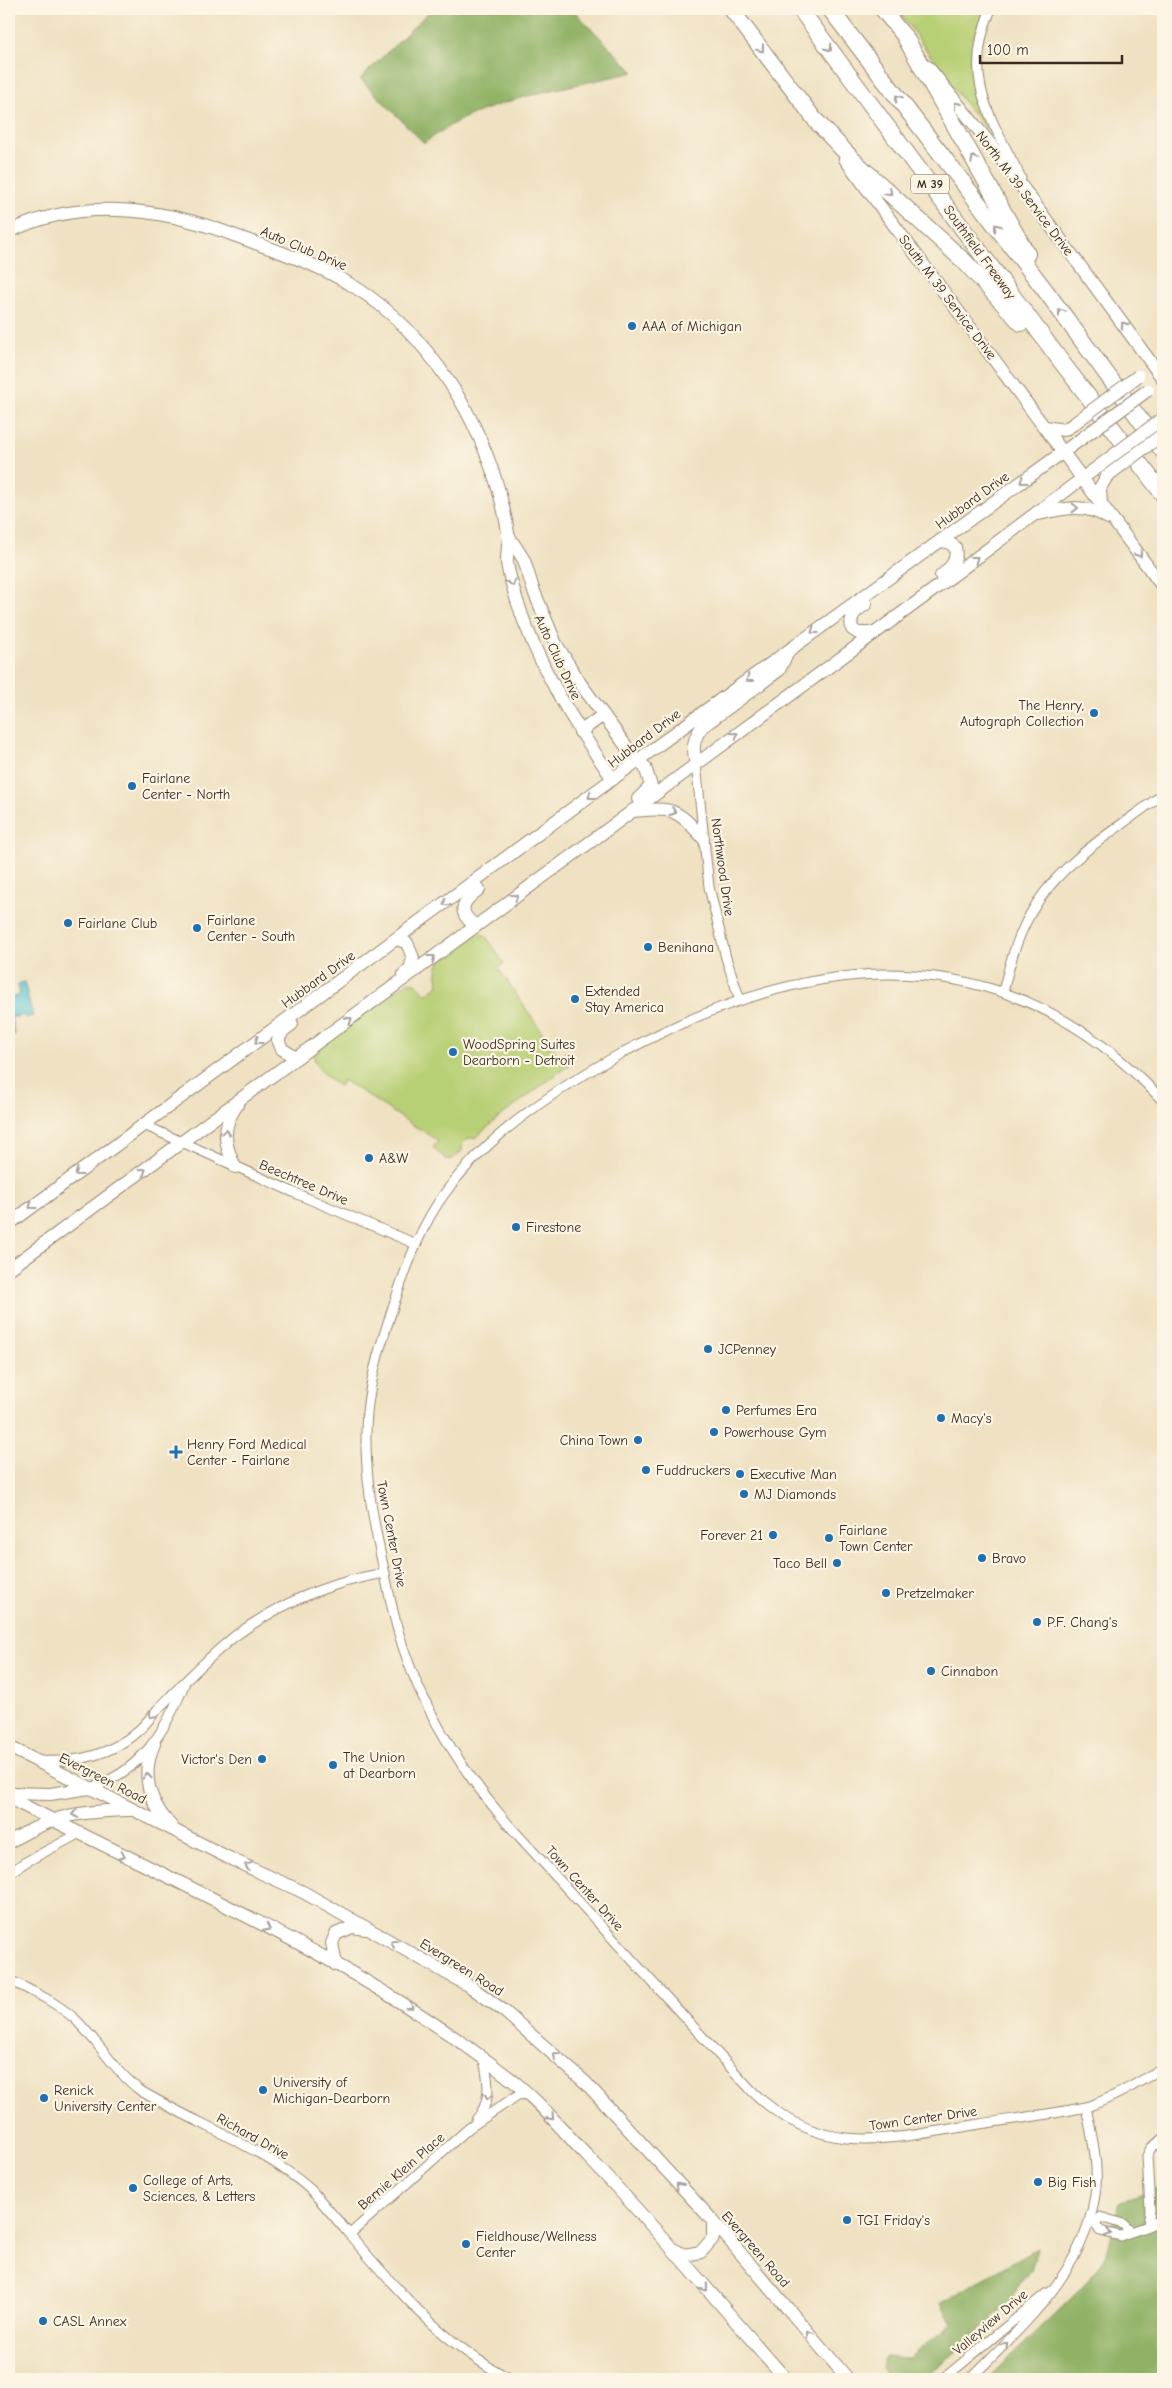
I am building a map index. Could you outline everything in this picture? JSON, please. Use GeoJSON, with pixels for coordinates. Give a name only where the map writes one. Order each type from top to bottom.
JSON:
{"type":"FeatureCollection","features":[{"type":"Feature","properties":{"kind":"highway","name":"Southfield Freeway"},"geometry":{"type":"LineString","coordinates":[[800,9],[1060,360],[1163,494]]}},
{"type":"Feature","properties":{"kind":"highway","name":"Southfield Freeway"},"geometry":{"type":"LineString","coordinates":[[830,9],[1048,294],[1163,451]]}},
{"type":"Feature","properties":{"kind":"highway"},"geometry":{"type":"LineString","coordinates":[[905,37],[1008,217],[1048,294]]}},
{"type":"Feature","properties":{"kind":"highway"},"geometry":{"type":"LineString","coordinates":[[816,122],[854,161],[946,244],[1023,326],[1060,360]]}},
{"type":"Feature","properties":{"kind":"main road","name":"South M 39 Service Drive"},"geometry":{"type":"LineString","coordinates":[[731,9],[816,122]]}},
{"type":"Feature","properties":{"kind":"main road","name":"North M 39 Service Drive"},"geometry":{"type":"LineString","coordinates":[[882,9],[905,37]]}},
{"type":"Feature","properties":{"kind":"street"},"geometry":{"type":"LineString","coordinates":[[991,9],[979,44],[978,73],[980,85],[990,116],[1031,198]]}},
{"type":"Feature","properties":{"kind":"street","name":"North M 39 Service Drive"},"geometry":{"type":"LineString","coordinates":[[905,37],[1031,198],[1163,379]]}},
{"type":"Feature","properties":{"kind":"street","name":"South M 39 Service Drive"},"geometry":{"type":"LineString","coordinates":[[816,122],[1163,587]]}},
{"type":"Feature","properties":{"kind":"street","name":"Auto Club Drive"},"geometry":{"type":"LineString","coordinates":[[9,232],[42,218],[72,211],[116,210],[197,223],[303,261],[348,283],[374,300],[410,333],[456,392],[474,425],[490,462],[508,535],[507,564],[526,627],[539,659],[559,699],[614,779]]}},
{"type":"Feature","properties":{"kind":"street"},"geometry":{"type":"LineString","coordinates":[[1045,427],[1064,430],[1072,426],[1138,376],[1145,364],[1142,350]]}},
{"type":"Feature","properties":{"kind":"street","name":"Hubbard Drive"},"geometry":{"type":"LineString","coordinates":[[9,1224],[548,829],[637,761],[1163,379]]}},
{"type":"Feature","properties":{"kind":"street"},"geometry":{"type":"LineString","coordinates":[[9,1269],[876,633],[1163,418]]}},
{"type":"Feature","properties":{"kind":"street"},"geometry":{"type":"LineString","coordinates":[[1101,504],[1100,488],[1107,476],[1163,434]]}},
{"type":"Feature","properties":{"kind":"street"},"geometry":{"type":"LineString","coordinates":[[1034,515],[1070,507],[1090,508],[1114,521]]}},
{"type":"Feature","properties":{"kind":"street","name":"Auto Club Drive"},"geometry":{"type":"LineString","coordinates":[[508,535],[524,560],[545,621],[569,666],[637,761],[645,767],[650,786],[644,794],[564,854],[548,872]]}},
{"type":"Feature","properties":{"kind":"street"},"geometry":{"type":"LineString","coordinates":[[922,599],[931,585],[953,566],[956,556],[954,547],[948,542],[940,541]]}},
{"type":"Feature","properties":{"kind":"street"},"geometry":{"type":"LineString","coordinates":[[876,633],[858,633],[852,629],[850,622],[853,613],[914,568],[923,553]]}},
{"type":"Feature","properties":{"kind":"street"},"geometry":{"type":"LineString","coordinates":[[526,627],[545,621]]}},
{"type":"Feature","properties":{"kind":"street"},"geometry":{"type":"LineString","coordinates":[[696,764],[693,747],[695,736],[702,727],[779,670],[789,650]]}},
{"type":"Feature","properties":{"kind":"street"},"geometry":{"type":"LineString","coordinates":[[539,659],[554,657],[569,666]]}},
{"type":"Feature","properties":{"kind":"street"},"geometry":{"type":"LineString","coordinates":[[580,732],[603,715]]}},
{"type":"Feature","properties":{"kind":"street","name":"Northwood Drive"},"geometry":{"type":"LineString","coordinates":[[696,764],[709,887],[716,920],[740,1000]]}},
{"type":"Feature","properties":{"kind":"street"},"geometry":{"type":"LineString","coordinates":[[1003,992],[1018,939],[1031,912],[1046,890],[1071,864],[1163,794]]}},
{"type":"Feature","properties":{"kind":"street"},"geometry":{"type":"LineString","coordinates":[[632,811],[662,809],[675,811],[685,818],[703,838]]}},
{"type":"Feature","properties":{"kind":"street"},"geometry":{"type":"LineString","coordinates":[[476,926],[467,920],[463,912],[464,903],[469,896],[538,845],[548,829]]}},
{"type":"Feature","properties":{"kind":"street"},"geometry":{"type":"LineString","coordinates":[[365,1009],[376,994],[410,969],[414,958],[412,953],[407,943],[397,939]]}},
{"type":"Feature","properties":{"kind":"street","name":"Town Center Drive"},"geometry":{"type":"LineString","coordinates":[[1163,1101],[1120,1058],[1077,1026],[1032,1003],[1003,992],[946,978],[875,974],[810,982],[740,1000],[637,1044],[572,1082],[522,1118],[484,1149],[444,1195],[416,1244],[376,1360],[368,1410],[367,1478],[397,1627],[417,1683],[439,1728],[469,1776],[507,1822],[641,1970],[752,2091],[771,2108],[808,2129],[852,2140],[886,2139],[1086,2107],[1124,2091],[1163,2066]]}},
{"type":"Feature","properties":{"kind":"street"},"geometry":{"type":"LineString","coordinates":[[296,1058],[282,1049],[278,1040],[283,1031],[340,989],[348,975]]}},
{"type":"Feature","properties":{"kind":"street"},"geometry":{"type":"LineString","coordinates":[[235,1167],[227,1149],[224,1136],[230,1115],[242,1098]]}},
{"type":"Feature","properties":{"kind":"street"},"geometry":{"type":"LineString","coordinates":[[144,1125],[183,1142]]}},
{"type":"Feature","properties":{"kind":"street","name":"Beechtree Drive"},"geometry":{"type":"LineString","coordinates":[[183,1142],[235,1167],[416,1244]]}},
{"type":"Feature","properties":{"kind":"street"},"geometry":{"type":"LineString","coordinates":[[38,1761],[78,1760],[114,1747],[140,1729],[186,1680],[236,1636],[287,1604],[344,1581],[385,1574]]}},
{"type":"Feature","properties":{"kind":"street"},"geometry":{"type":"LineString","coordinates":[[178,1832],[158,1810],[148,1791],[146,1767],[154,1744],[171,1717],[186,1680]]}},
{"type":"Feature","properties":{"kind":"street"},"geometry":{"type":"LineString","coordinates":[[9,1793],[50,1794],[90,1788],[123,1771],[154,1744]]}},
{"type":"Feature","properties":{"kind":"street","name":"Evergreen Road"},"geometry":{"type":"LineString","coordinates":[[9,1747],[303,1892],[471,1987],[518,2023],[586,2083],[713,2222],[844,2375]]}},
{"type":"Feature","properties":{"kind":"street"},"geometry":{"type":"LineString","coordinates":[[9,1798],[255,1922],[402,2001],[442,2027],[527,2094],[610,2178],[675,2250],[705,2289],[786,2379]]}},
{"type":"Feature","properties":{"kind":"street"},"geometry":{"type":"LineString","coordinates":[[9,1842],[51,1820],[92,1812],[134,1810]]}},
{"type":"Feature","properties":{"kind":"street"},"geometry":{"type":"LineString","coordinates":[[9,1874],[24,1863],[78,1834]]}},
{"type":"Feature","properties":{"kind":"street"},"geometry":{"type":"LineString","coordinates":[[336,1965],[332,1942],[336,1934],[352,1927],[371,1930]]}},
{"type":"Feature","properties":{"kind":"street","name":"Richard Drive"},"geometry":{"type":"LineString","coordinates":[[9,1980],[46,1998],[70,2015],[86,2031],[128,2082],[140,2091],[259,2152],[283,2167],[311,2190],[442,2334],[479,2361],[511,2379]]}},
{"type":"Feature","properties":{"kind":"street","name":"Bernie Klein Place"},"geometry":{"type":"LineString","coordinates":[[469,2128],[486,2106],[489,2087],[484,2060]]}},
{"type":"Feature","properties":{"kind":"street","name":"Bernie Klein Place"},"geometry":{"type":"LineString","coordinates":[[350,2234],[469,2128],[518,2096],[527,2094]]}},
{"type":"Feature","properties":{"kind":"street","name":"Valleyview Drive"},"geometry":{"type":"LineString","coordinates":[[970,2379],[1029,2320],[1055,2286],[1092,2222],[1096,2171],[1086,2107]]}},
{"type":"Feature","properties":{"kind":"street"},"geometry":{"type":"LineString","coordinates":[[1148,2226],[1150,2210],[1147,2156],[1151,2148],[1163,2139]]}},
{"type":"Feature","properties":{"kind":"street"},"geometry":{"type":"LineString","coordinates":[[1092,2222],[1100,2217],[1124,2224],[1130,2231],[1163,2219]]}},
{"type":"Feature","properties":{"kind":"street"},"geometry":{"type":"LineString","coordinates":[[675,2250],[684,2256],[701,2252],[712,2238],[713,2222]]}},
{"type":"Feature","properties":{"kind":"street","name":"Valleyview Drive"},"geometry":{"type":"LineString","coordinates":[[943,2379],[1055,2286]]}},
{"type":"Feature","properties":{"kind":"street"},"geometry":{"type":"LineString","coordinates":[[844,2375],[853,2379]]}},
{"type":"Feature","properties":{"kind":"green space"},"geometry":{"type":"Polygon","coordinates":[[[432,9],[572,9],[634,72],[524,97],[481,111],[460,120],[424,143],[360,79],[432,9]]]}},
{"type":"Feature","properties":{"kind":"green space"},"geometry":{"type":"Polygon","coordinates":[[[897,9],[984,9],[974,47],[973,63],[978,92],[999,142],[968,108],[897,9]]]}},
{"type":"Feature","properties":{"kind":"green space"},"geometry":{"type":"Polygon","coordinates":[[[475,934],[485,935],[504,963],[498,968],[559,1057],[567,1052],[570,1064],[475,1138],[469,1138],[462,1145],[462,1151],[451,1160],[446,1159],[433,1148],[438,1141],[343,1080],[339,1086],[330,1080],[317,1066],[314,1055],[315,1050],[408,982],[416,983],[426,994],[439,985],[437,976],[441,960],[446,954],[475,934]]]}},
{"type":"Feature","properties":{"kind":"green space"},"geometry":{"type":"Polygon","coordinates":[[[1163,2187],[1163,2379],[988,2379],[1088,2282],[1105,2256],[1119,2202],[1163,2187]]]}},
{"type":"Feature","properties":{"kind":"green space"},"geometry":{"type":"Polygon","coordinates":[[[1037,2248],[1031,2271],[1018,2284],[1013,2299],[955,2353],[931,2371],[917,2378],[904,2380],[886,2378],[882,2368],[885,2357],[910,2358],[952,2323],[941,2303],[1037,2248]]]}},
{"type":"Feature","properties":{"kind":"water"},"geometry":{"type":"Polygon","coordinates":[[[24,982],[33,1016],[25,1018],[24,1015],[11,1018],[15,1035],[9,1036],[9,998],[20,995],[18,984],[24,982]]]}},
{"type":"Feature","properties":{"kind":"place","name":"AAA of Michigan"},"geometry":{"type":"Point","coordinates":[632,326]}},
{"type":"Feature","properties":{"kind":"place","name":"The Henry, Autograph Collection"},"geometry":{"type":"Point","coordinates":[1094,713]}},
{"type":"Feature","properties":{"kind":"place","name":"Fairlane Center - North"},"geometry":{"type":"Point","coordinates":[132,786]}},
{"type":"Feature","properties":{"kind":"place","name":"Fairlane Club"},"geometry":{"type":"Point","coordinates":[68,923]}},
{"type":"Feature","properties":{"kind":"place","name":"Fairlane Center - South"},"geometry":{"type":"Point","coordinates":[197,928]}},
{"type":"Feature","properties":{"kind":"place","name":"Benihana"},"geometry":{"type":"Point","coordinates":[648,947]}},
{"type":"Feature","properties":{"kind":"place","name":"Extended Stay America"},"geometry":{"type":"Point","coordinates":[575,999]}},
{"type":"Feature","properties":{"kind":"place","name":"WoodSpring Suites Dearborn - Detroit"},"geometry":{"type":"Point","coordinates":[453,1052]}},
{"type":"Feature","properties":{"kind":"place","name":"A&W"},"geometry":{"type":"Point","coordinates":[369,1158]}},
{"type":"Feature","properties":{"kind":"place","name":"Firestone"},"geometry":{"type":"Point","coordinates":[516,1227]}},
{"type":"Feature","properties":{"kind":"place","name":"JCPenney"},"geometry":{"type":"Point","coordinates":[708,1349]}},
{"type":"Feature","properties":{"kind":"place","name":"Perfumes Era"},"geometry":{"type":"Point","coordinates":[726,1410]}},
{"type":"Feature","properties":{"kind":"place","name":"Macy's"},"geometry":{"type":"Point","coordinates":[941,1418]}},
{"type":"Feature","properties":{"kind":"place","name":"Powerhouse Gym"},"geometry":{"type":"Point","coordinates":[714,1432]}},
{"type":"Feature","properties":{"kind":"place","name":"China Town"},"geometry":{"type":"Point","coordinates":[638,1440]}},
{"type":"Feature","properties":{"kind":"place","name":"Henry Ford Medical Center - Fairlane"},"geometry":{"type":"Point","coordinates":[176,1452]}},
{"type":"Feature","properties":{"kind":"place","name":"Fuddruckers"},"geometry":{"type":"Point","coordinates":[646,1470]}},
{"type":"Feature","properties":{"kind":"place","name":"Executive Man"},"geometry":{"type":"Point","coordinates":[740,1474]}},
{"type":"Feature","properties":{"kind":"place","name":"MJ Diamonds"},"geometry":{"type":"Point","coordinates":[744,1494]}},
{"type":"Feature","properties":{"kind":"place","name":"Forever 21"},"geometry":{"type":"Point","coordinates":[773,1535]}},
{"type":"Feature","properties":{"kind":"place","name":"Fairlane Town Center"},"geometry":{"type":"Point","coordinates":[829,1538]}},
{"type":"Feature","properties":{"kind":"place","name":"Bravo"},"geometry":{"type":"Point","coordinates":[982,1558]}},
{"type":"Feature","properties":{"kind":"place","name":"Taco Bell"},"geometry":{"type":"Point","coordinates":[837,1563]}},
{"type":"Feature","properties":{"kind":"place","name":"Pretzelmaker"},"geometry":{"type":"Point","coordinates":[886,1593]}},
{"type":"Feature","properties":{"kind":"place","name":"P.F. Chang's"},"geometry":{"type":"Point","coordinates":[1037,1622]}},
{"type":"Feature","properties":{"kind":"place","name":"Cinnabon"},"geometry":{"type":"Point","coordinates":[931,1671]}},
{"type":"Feature","properties":{"kind":"place","name":"Victor's Den"},"geometry":{"type":"Point","coordinates":[262,1759]}},
{"type":"Feature","properties":{"kind":"place","name":"The Union at Dearborn"},"geometry":{"type":"Point","coordinates":[333,1765]}},
{"type":"Feature","properties":{"kind":"place","name":"University of Michigan-Dearborn"},"geometry":{"type":"Point","coordinates":[263,2090]}},
{"type":"Feature","properties":{"kind":"place","name":"Renick University Center"},"geometry":{"type":"Point","coordinates":[44,2098]}},
{"type":"Feature","properties":{"kind":"place","name":"Big Fish"},"geometry":{"type":"Point","coordinates":[1038,2182]}},
{"type":"Feature","properties":{"kind":"place","name":"College of Arts, Sciences, & Letters"},"geometry":{"type":"Point","coordinates":[133,2188]}},
{"type":"Feature","properties":{"kind":"place","name":"TGI Friday's"},"geometry":{"type":"Point","coordinates":[847,2220]}},
{"type":"Feature","properties":{"kind":"place","name":"Fieldhouse/Wellness Center"},"geometry":{"type":"Point","coordinates":[466,2244]}},
{"type":"Feature","properties":{"kind":"place","name":"CASL Annex"},"geometry":{"type":"Point","coordinates":[43,2321]}}]}
